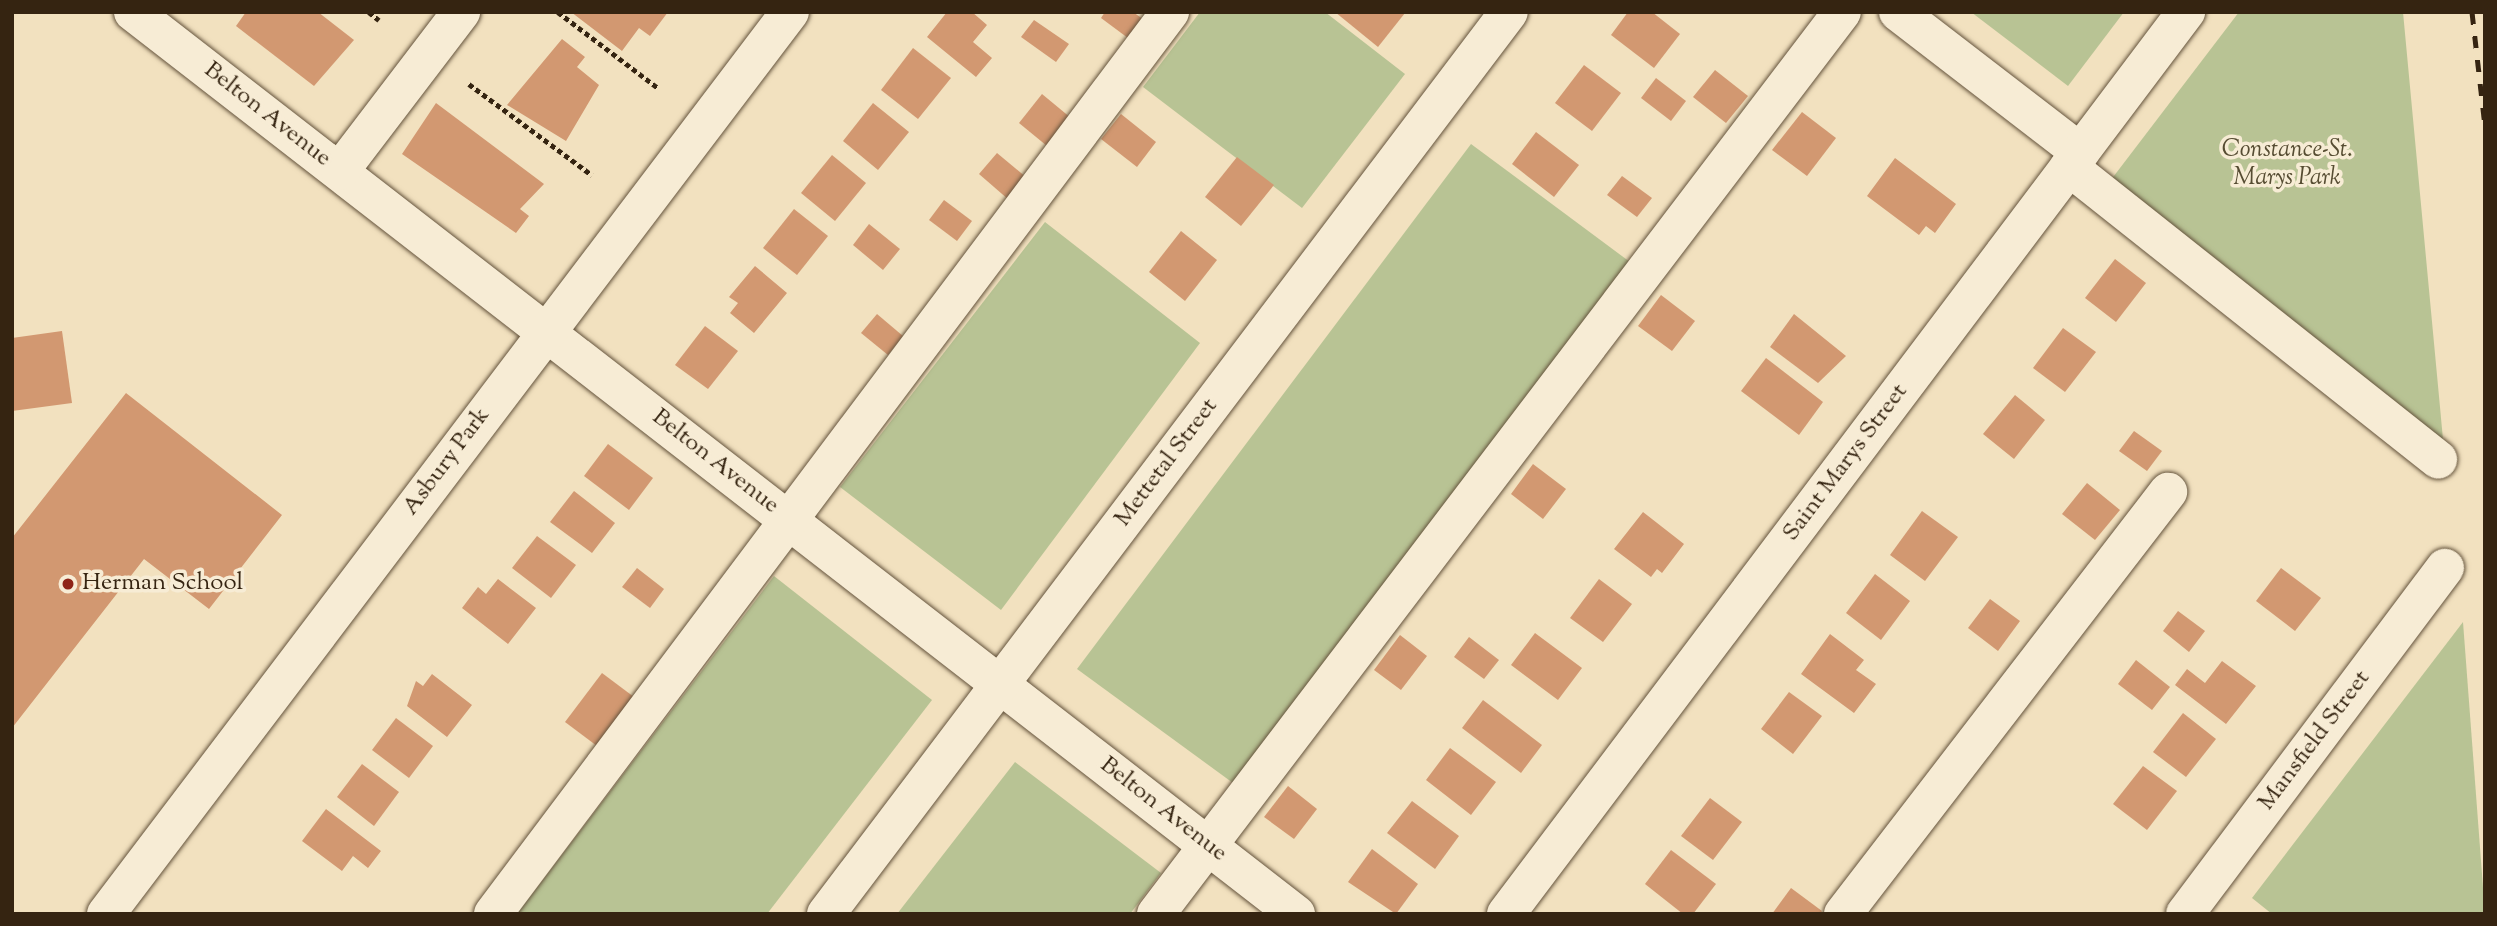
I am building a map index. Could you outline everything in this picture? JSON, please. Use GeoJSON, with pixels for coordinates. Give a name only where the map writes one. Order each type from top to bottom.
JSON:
{"type":"FeatureCollection","features":[{"type":"Feature","properties":{"kind":"street","name":"Belton Avenue"},"geometry":{"type":"LineString","coordinates":[[133,12],[1296,914]]}},
{"type":"Feature","properties":{"kind":"street"},"geometry":{"type":"LineString","coordinates":[[340,172],[461,12]]}},
{"type":"Feature","properties":{"kind":"street","name":"Asbury Park"},"geometry":{"type":"LineString","coordinates":[[106,914],[790,12]]}},
{"type":"Feature","properties":{"kind":"street"},"geometry":{"type":"LineString","coordinates":[[493,914],[791,521],[1170,12]]}},
{"type":"Feature","properties":{"kind":"street","name":"Mettetal Street"},"geometry":{"type":"LineString","coordinates":[[826,914],[1509,12]]}},
{"type":"Feature","properties":{"kind":"street"},"geometry":{"type":"LineString","coordinates":[[1156,914],[1842,12]]}},
{"type":"Feature","properties":{"kind":"street"},"geometry":{"type":"LineString","coordinates":[[1898,12],[2438,459]]}},
{"type":"Feature","properties":{"kind":"street","name":"Saint Marys Street"},"geometry":{"type":"LineString","coordinates":[[1506,914],[2186,12]]}},
{"type":"Feature","properties":{"kind":"street"},"geometry":{"type":"LineString","coordinates":[[1843,914],[2168,492]]}},
{"type":"Feature","properties":{"kind":"street","name":"Mansfield Street"},"geometry":{"type":"LineString","coordinates":[[2185,914],[2445,568]]}},
{"type":"Feature","properties":{"kind":"path"},"geometry":{"type":"LineString","coordinates":[[369,12],[379,20]]}},
{"type":"Feature","properties":{"kind":"path"},"geometry":{"type":"LineString","coordinates":[[558,12],[658,88]]}},
{"type":"Feature","properties":{"kind":"path"},"geometry":{"type":"LineString","coordinates":[[469,84],[592,175]]}},
{"type":"Feature","properties":{"kind":"green space"},"geometry":{"type":"Polygon","coordinates":[[[1200,12],[1325,12],[1405,74],[1302,208],[1143,87],[1200,12]]]}},
{"type":"Feature","properties":{"kind":"green space"},"geometry":{"type":"Polygon","coordinates":[[[1971,12],[2124,12],[2068,86],[1971,12]]]}},
{"type":"Feature","properties":{"kind":"green space","name":"Constance-St. Marys Park"},"geometry":{"type":"Polygon","coordinates":[[[2239,12],[2403,12],[2444,450],[2104,189],[2239,12]]]}},
{"type":"Feature","properties":{"kind":"green space"},"geometry":{"type":"Polygon","coordinates":[[[1471,144],[1630,262],[1233,783],[1077,669],[1471,144]]]}},
{"type":"Feature","properties":{"kind":"green space"},"geometry":{"type":"Polygon","coordinates":[[[1045,222],[1200,343],[1001,610],[840,487],[1045,222]]]}},
{"type":"Feature","properties":{"kind":"green space"},"geometry":{"type":"Polygon","coordinates":[[[774,576],[932,700],[767,914],[517,914],[774,576]]]}},
{"type":"Feature","properties":{"kind":"green space"},"geometry":{"type":"Polygon","coordinates":[[[2463,622],[2485,914],[2272,914],[2252,898],[2463,622]]]}},
{"type":"Feature","properties":{"kind":"green space"},"geometry":{"type":"Polygon","coordinates":[[[1015,762],[1161,873],[1130,914],[897,914],[1015,762]]]}},
{"type":"Feature","properties":{"kind":"building"},"geometry":{"type":"Polygon","coordinates":[[[246,12],[318,12],[354,40],[314,86],[236,26],[246,12]]]}},
{"type":"Feature","properties":{"kind":"building"},"geometry":{"type":"Polygon","coordinates":[[[571,12],[668,12],[650,36],[639,28],[622,51],[571,12]]]}},
{"type":"Feature","properties":{"kind":"building"},"geometry":{"type":"Polygon","coordinates":[[[947,12],[972,12],[987,25],[973,42],[992,58],[976,77],[927,37],[947,12]]]}},
{"type":"Feature","properties":{"kind":"building"},"geometry":{"type":"Polygon","coordinates":[[[1105,12],[1133,12],[1147,22],[1132,41],[1101,18],[1105,12]]]}},
{"type":"Feature","properties":{"kind":"building"},"geometry":{"type":"Polygon","coordinates":[[[1335,12],[1404,12],[1405,13],[1378,47],[1335,12]]]}},
{"type":"Feature","properties":{"kind":"building"},"geometry":{"type":"Polygon","coordinates":[[[1628,12],[1652,12],[1680,34],[1654,68],[1611,35],[1628,12]]]}},
{"type":"Feature","properties":{"kind":"building"},"geometry":{"type":"Polygon","coordinates":[[[1034,20],[1069,44],[1056,62],[1021,37],[1034,20]]]}},
{"type":"Feature","properties":{"kind":"building"},"geometry":{"type":"Polygon","coordinates":[[[562,39],[585,57],[577,67],[599,85],[566,141],[507,105],[562,39]]]}},
{"type":"Feature","properties":{"kind":"building"},"geometry":{"type":"Polygon","coordinates":[[[913,48],[951,78],[918,119],[881,90],[913,48]]]}},
{"type":"Feature","properties":{"kind":"building"},"geometry":{"type":"Polygon","coordinates":[[[1584,65],[1621,93],[1592,131],[1555,103],[1584,65]]]}},
{"type":"Feature","properties":{"kind":"building"},"geometry":{"type":"Polygon","coordinates":[[[1715,70],[1748,96],[1726,123],[1693,97],[1715,70]]]}},
{"type":"Feature","properties":{"kind":"building"},"geometry":{"type":"Polygon","coordinates":[[[1656,78],[1686,101],[1671,121],[1641,98],[1656,78]]]}},
{"type":"Feature","properties":{"kind":"building"},"geometry":{"type":"Polygon","coordinates":[[[1042,94],[1071,118],[1047,146],[1019,123],[1042,94]]]}},
{"type":"Feature","properties":{"kind":"building"},"geometry":{"type":"Polygon","coordinates":[[[436,103],[544,184],[520,209],[529,216],[516,233],[402,154],[436,103]]]}},
{"type":"Feature","properties":{"kind":"building"},"geometry":{"type":"Polygon","coordinates":[[[873,103],[909,132],[878,170],[843,141],[873,103]]]}},
{"type":"Feature","properties":{"kind":"building"},"geometry":{"type":"Polygon","coordinates":[[[1802,112],[1836,138],[1807,176],[1772,150],[1802,112]]]}},
{"type":"Feature","properties":{"kind":"building"},"geometry":{"type":"Polygon","coordinates":[[[1121,114],[1156,142],[1137,167],[1101,139],[1121,114]]]}},
{"type":"Feature","properties":{"kind":"building"},"geometry":{"type":"Polygon","coordinates":[[[1536,132],[1579,165],[1554,197],[1512,164],[1536,132]]]}},
{"type":"Feature","properties":{"kind":"building"},"geometry":{"type":"Polygon","coordinates":[[[997,153],[1027,178],[1009,200],[979,174],[997,153]]]}},
{"type":"Feature","properties":{"kind":"building"},"geometry":{"type":"Polygon","coordinates":[[[832,155],[866,183],[835,221],[801,193],[832,155]]]}},
{"type":"Feature","properties":{"kind":"building"},"geometry":{"type":"Polygon","coordinates":[[[1237,157],[1274,185],[1241,226],[1205,197],[1237,157]]]}},
{"type":"Feature","properties":{"kind":"building"},"geometry":{"type":"Polygon","coordinates":[[[1895,158],[1956,204],[1935,233],[1926,226],[1919,235],[1867,196],[1895,158]]]}},
{"type":"Feature","properties":{"kind":"building"},"geometry":{"type":"Polygon","coordinates":[[[1622,176],[1652,198],[1637,217],[1607,195],[1622,176]]]}},
{"type":"Feature","properties":{"kind":"building"},"geometry":{"type":"Polygon","coordinates":[[[944,200],[972,221],[957,241],[929,220],[944,200]]]}},
{"type":"Feature","properties":{"kind":"building"},"geometry":{"type":"Polygon","coordinates":[[[794,209],[828,236],[797,275],[763,248],[794,209]]]}},
{"type":"Feature","properties":{"kind":"building"},"geometry":{"type":"Polygon","coordinates":[[[869,224],[900,249],[883,270],[853,245],[869,224]]]}},
{"type":"Feature","properties":{"kind":"building"},"geometry":{"type":"Polygon","coordinates":[[[1181,231],[1217,260],[1185,301],[1149,272],[1181,231]]]}},
{"type":"Feature","properties":{"kind":"building"},"geometry":{"type":"Polygon","coordinates":[[[2115,259],[2146,283],[2116,322],[2085,298],[2115,259]]]}},
{"type":"Feature","properties":{"kind":"building"},"geometry":{"type":"Polygon","coordinates":[[[755,266],[787,293],[754,333],[730,313],[738,303],[729,297],[755,266]]]}},
{"type":"Feature","properties":{"kind":"building"},"geometry":{"type":"Polygon","coordinates":[[[1661,295],[1695,321],[1672,351],[1638,326],[1661,295]]]}},
{"type":"Feature","properties":{"kind":"building"},"geometry":{"type":"Polygon","coordinates":[[[877,314],[903,336],[888,355],[861,333],[877,314]]]}},
{"type":"Feature","properties":{"kind":"building"},"geometry":{"type":"Polygon","coordinates":[[[1794,314],[1846,356],[1818,383],[1770,347],[1794,314]]]}},
{"type":"Feature","properties":{"kind":"building"},"geometry":{"type":"Polygon","coordinates":[[[705,326],[738,351],[708,389],[675,365],[705,326]]]}},
{"type":"Feature","properties":{"kind":"building"},"geometry":{"type":"Polygon","coordinates":[[[2063,328],[2096,352],[2065,392],[2033,368],[2063,328]]]}},
{"type":"Feature","properties":{"kind":"building"},"geometry":{"type":"Polygon","coordinates":[[[62,331],[72,403],[12,411],[12,338],[62,331]]]}},
{"type":"Feature","properties":{"kind":"building"},"geometry":{"type":"Polygon","coordinates":[[[1766,358],[1823,402],[1799,435],[1741,391],[1766,358]]]}},
{"type":"Feature","properties":{"kind":"building","name":"Herman School"},"geometry":{"type":"Polygon","coordinates":[[[126,393],[282,515],[209,609],[144,559],[12,728],[12,538],[126,393]]]}},
{"type":"Feature","properties":{"kind":"building"},"geometry":{"type":"Polygon","coordinates":[[[2015,395],[2045,420],[2014,459],[1983,434],[2015,395]]]}},
{"type":"Feature","properties":{"kind":"building"},"geometry":{"type":"Polygon","coordinates":[[[2134,431],[2162,451],[2147,471],[2119,451],[2134,431]]]}},
{"type":"Feature","properties":{"kind":"building"},"geometry":{"type":"Polygon","coordinates":[[[608,444],[653,478],[629,510],[584,476],[608,444]]]}},
{"type":"Feature","properties":{"kind":"building"},"geometry":{"type":"Polygon","coordinates":[[[1533,464],[1566,489],[1543,519],[1511,494],[1533,464]]]}},
{"type":"Feature","properties":{"kind":"building"},"geometry":{"type":"Polygon","coordinates":[[[2087,483],[2120,510],[2095,540],[2062,514],[2087,483]]]}},
{"type":"Feature","properties":{"kind":"building"},"geometry":{"type":"Polygon","coordinates":[[[574,491],[615,523],[592,553],[550,522],[574,491]]]}},
{"type":"Feature","properties":{"kind":"building"},"geometry":{"type":"Polygon","coordinates":[[[1922,511],[1958,537],[1925,581],[1890,555],[1922,511]]]}},
{"type":"Feature","properties":{"kind":"building"},"geometry":{"type":"Polygon","coordinates":[[[1643,512],[1684,544],[1662,573],[1657,569],[1651,577],[1614,549],[1643,512]]]}},
{"type":"Feature","properties":{"kind":"building"},"geometry":{"type":"Polygon","coordinates":[[[537,536],[576,565],[551,598],[512,568],[537,536]]]}},
{"type":"Feature","properties":{"kind":"building"},"geometry":{"type":"Polygon","coordinates":[[[637,568],[664,589],[650,608],[622,587],[637,568]]]}},
{"type":"Feature","properties":{"kind":"building"},"geometry":{"type":"Polygon","coordinates":[[[2281,568],[2321,598],[2295,631],[2256,601],[2281,568]]]}},
{"type":"Feature","properties":{"kind":"building"},"geometry":{"type":"Polygon","coordinates":[[[1875,574],[1910,601],[1881,640],[1846,613],[1875,574]]]}},
{"type":"Feature","properties":{"kind":"building"},"geometry":{"type":"Polygon","coordinates":[[[498,579],[536,608],[508,644],[462,608],[478,587],[486,594],[498,579]]]}},
{"type":"Feature","properties":{"kind":"building"},"geometry":{"type":"Polygon","coordinates":[[[1599,579],[1632,604],[1603,642],[1570,618],[1599,579]]]}},
{"type":"Feature","properties":{"kind":"building"},"geometry":{"type":"Polygon","coordinates":[[[1990,599],[2020,621],[1998,651],[1968,628],[1990,599]]]}},
{"type":"Feature","properties":{"kind":"building"},"geometry":{"type":"Polygon","coordinates":[[[2178,611],[2205,631],[2189,652],[2163,631],[2178,611]]]}},
{"type":"Feature","properties":{"kind":"building"},"geometry":{"type":"Polygon","coordinates":[[[1535,633],[1582,668],[1558,700],[1511,665],[1535,633]]]}},
{"type":"Feature","properties":{"kind":"building"},"geometry":{"type":"Polygon","coordinates":[[[1830,634],[1864,660],[1856,670],[1876,684],[1854,713],[1801,674],[1830,634]]]}},
{"type":"Feature","properties":{"kind":"building"},"geometry":{"type":"Polygon","coordinates":[[[1400,635],[1427,656],[1401,690],[1374,670],[1400,635]]]}},
{"type":"Feature","properties":{"kind":"building"},"geometry":{"type":"Polygon","coordinates":[[[1469,637],[1499,660],[1484,679],[1454,657],[1469,637]]]}},
{"type":"Feature","properties":{"kind":"building"},"geometry":{"type":"Polygon","coordinates":[[[2136,660],[2170,687],[2152,710],[2118,684],[2136,660]]]}},
{"type":"Feature","properties":{"kind":"building"},"geometry":{"type":"Polygon","coordinates":[[[2222,661],[2256,686],[2226,724],[2175,685],[2187,669],[2205,683],[2222,661]]]}},
{"type":"Feature","properties":{"kind":"building"},"geometry":{"type":"Polygon","coordinates":[[[602,673],[634,697],[597,746],[565,722],[602,673]]]}},
{"type":"Feature","properties":{"kind":"building"},"geometry":{"type":"Polygon","coordinates":[[[432,674],[472,705],[447,737],[407,706],[416,681],[423,686],[432,674]]]}},
{"type":"Feature","properties":{"kind":"building"},"geometry":{"type":"Polygon","coordinates":[[[1789,692],[1822,716],[1793,754],[1761,729],[1789,692]]]}},
{"type":"Feature","properties":{"kind":"building"},"geometry":{"type":"Polygon","coordinates":[[[1483,700],[1542,745],[1521,773],[1462,728],[1483,700]]]}},
{"type":"Feature","properties":{"kind":"building"},"geometry":{"type":"Polygon","coordinates":[[[2183,713],[2216,739],[2186,777],[2153,752],[2183,713]]]}},
{"type":"Feature","properties":{"kind":"building"},"geometry":{"type":"Polygon","coordinates":[[[396,718],[433,746],[409,778],[372,750],[396,718]]]}},
{"type":"Feature","properties":{"kind":"building"},"geometry":{"type":"Polygon","coordinates":[[[1450,748],[1496,782],[1471,815],[1426,780],[1450,748]]]}},
{"type":"Feature","properties":{"kind":"building"},"geometry":{"type":"Polygon","coordinates":[[[362,764],[399,792],[374,826],[337,797],[362,764]]]}},
{"type":"Feature","properties":{"kind":"building"},"geometry":{"type":"Polygon","coordinates":[[[2143,766],[2177,791],[2147,830],[2113,804],[2143,766]]]}},
{"type":"Feature","properties":{"kind":"building"},"geometry":{"type":"Polygon","coordinates":[[[1288,786],[1317,809],[1294,839],[1264,817],[1288,786]]]}},
{"type":"Feature","properties":{"kind":"building"},"geometry":{"type":"Polygon","coordinates":[[[1710,798],[1742,822],[1713,860],[1681,836],[1710,798]]]}},
{"type":"Feature","properties":{"kind":"building"},"geometry":{"type":"Polygon","coordinates":[[[1412,801],[1459,836],[1435,869],[1387,833],[1412,801]]]}},
{"type":"Feature","properties":{"kind":"building"},"geometry":{"type":"Polygon","coordinates":[[[326,809],[381,851],[368,868],[353,856],[342,871],[302,841],[326,809]]]}},
{"type":"Feature","properties":{"kind":"building"},"geometry":{"type":"Polygon","coordinates":[[[1372,849],[1418,884],[1396,914],[1348,882],[1372,849]]]}},
{"type":"Feature","properties":{"kind":"building"},"geometry":{"type":"Polygon","coordinates":[[[1671,850],[1716,884],[1693,914],[1683,914],[1645,884],[1671,850]]]}},
{"type":"Feature","properties":{"kind":"building"},"geometry":{"type":"Polygon","coordinates":[[[1791,888],[1822,911],[1820,914],[1772,914],[1791,888]]]}},
{"type":"Feature","properties":{"kind":"railway"},"geometry":{"type":"LineString","coordinates":[[2472,12],[2485,126]]}},
{"type":"Feature","properties":{"kind":"place","name":"Herman School"},"geometry":{"type":"Point","coordinates":[68,584]}}]}
